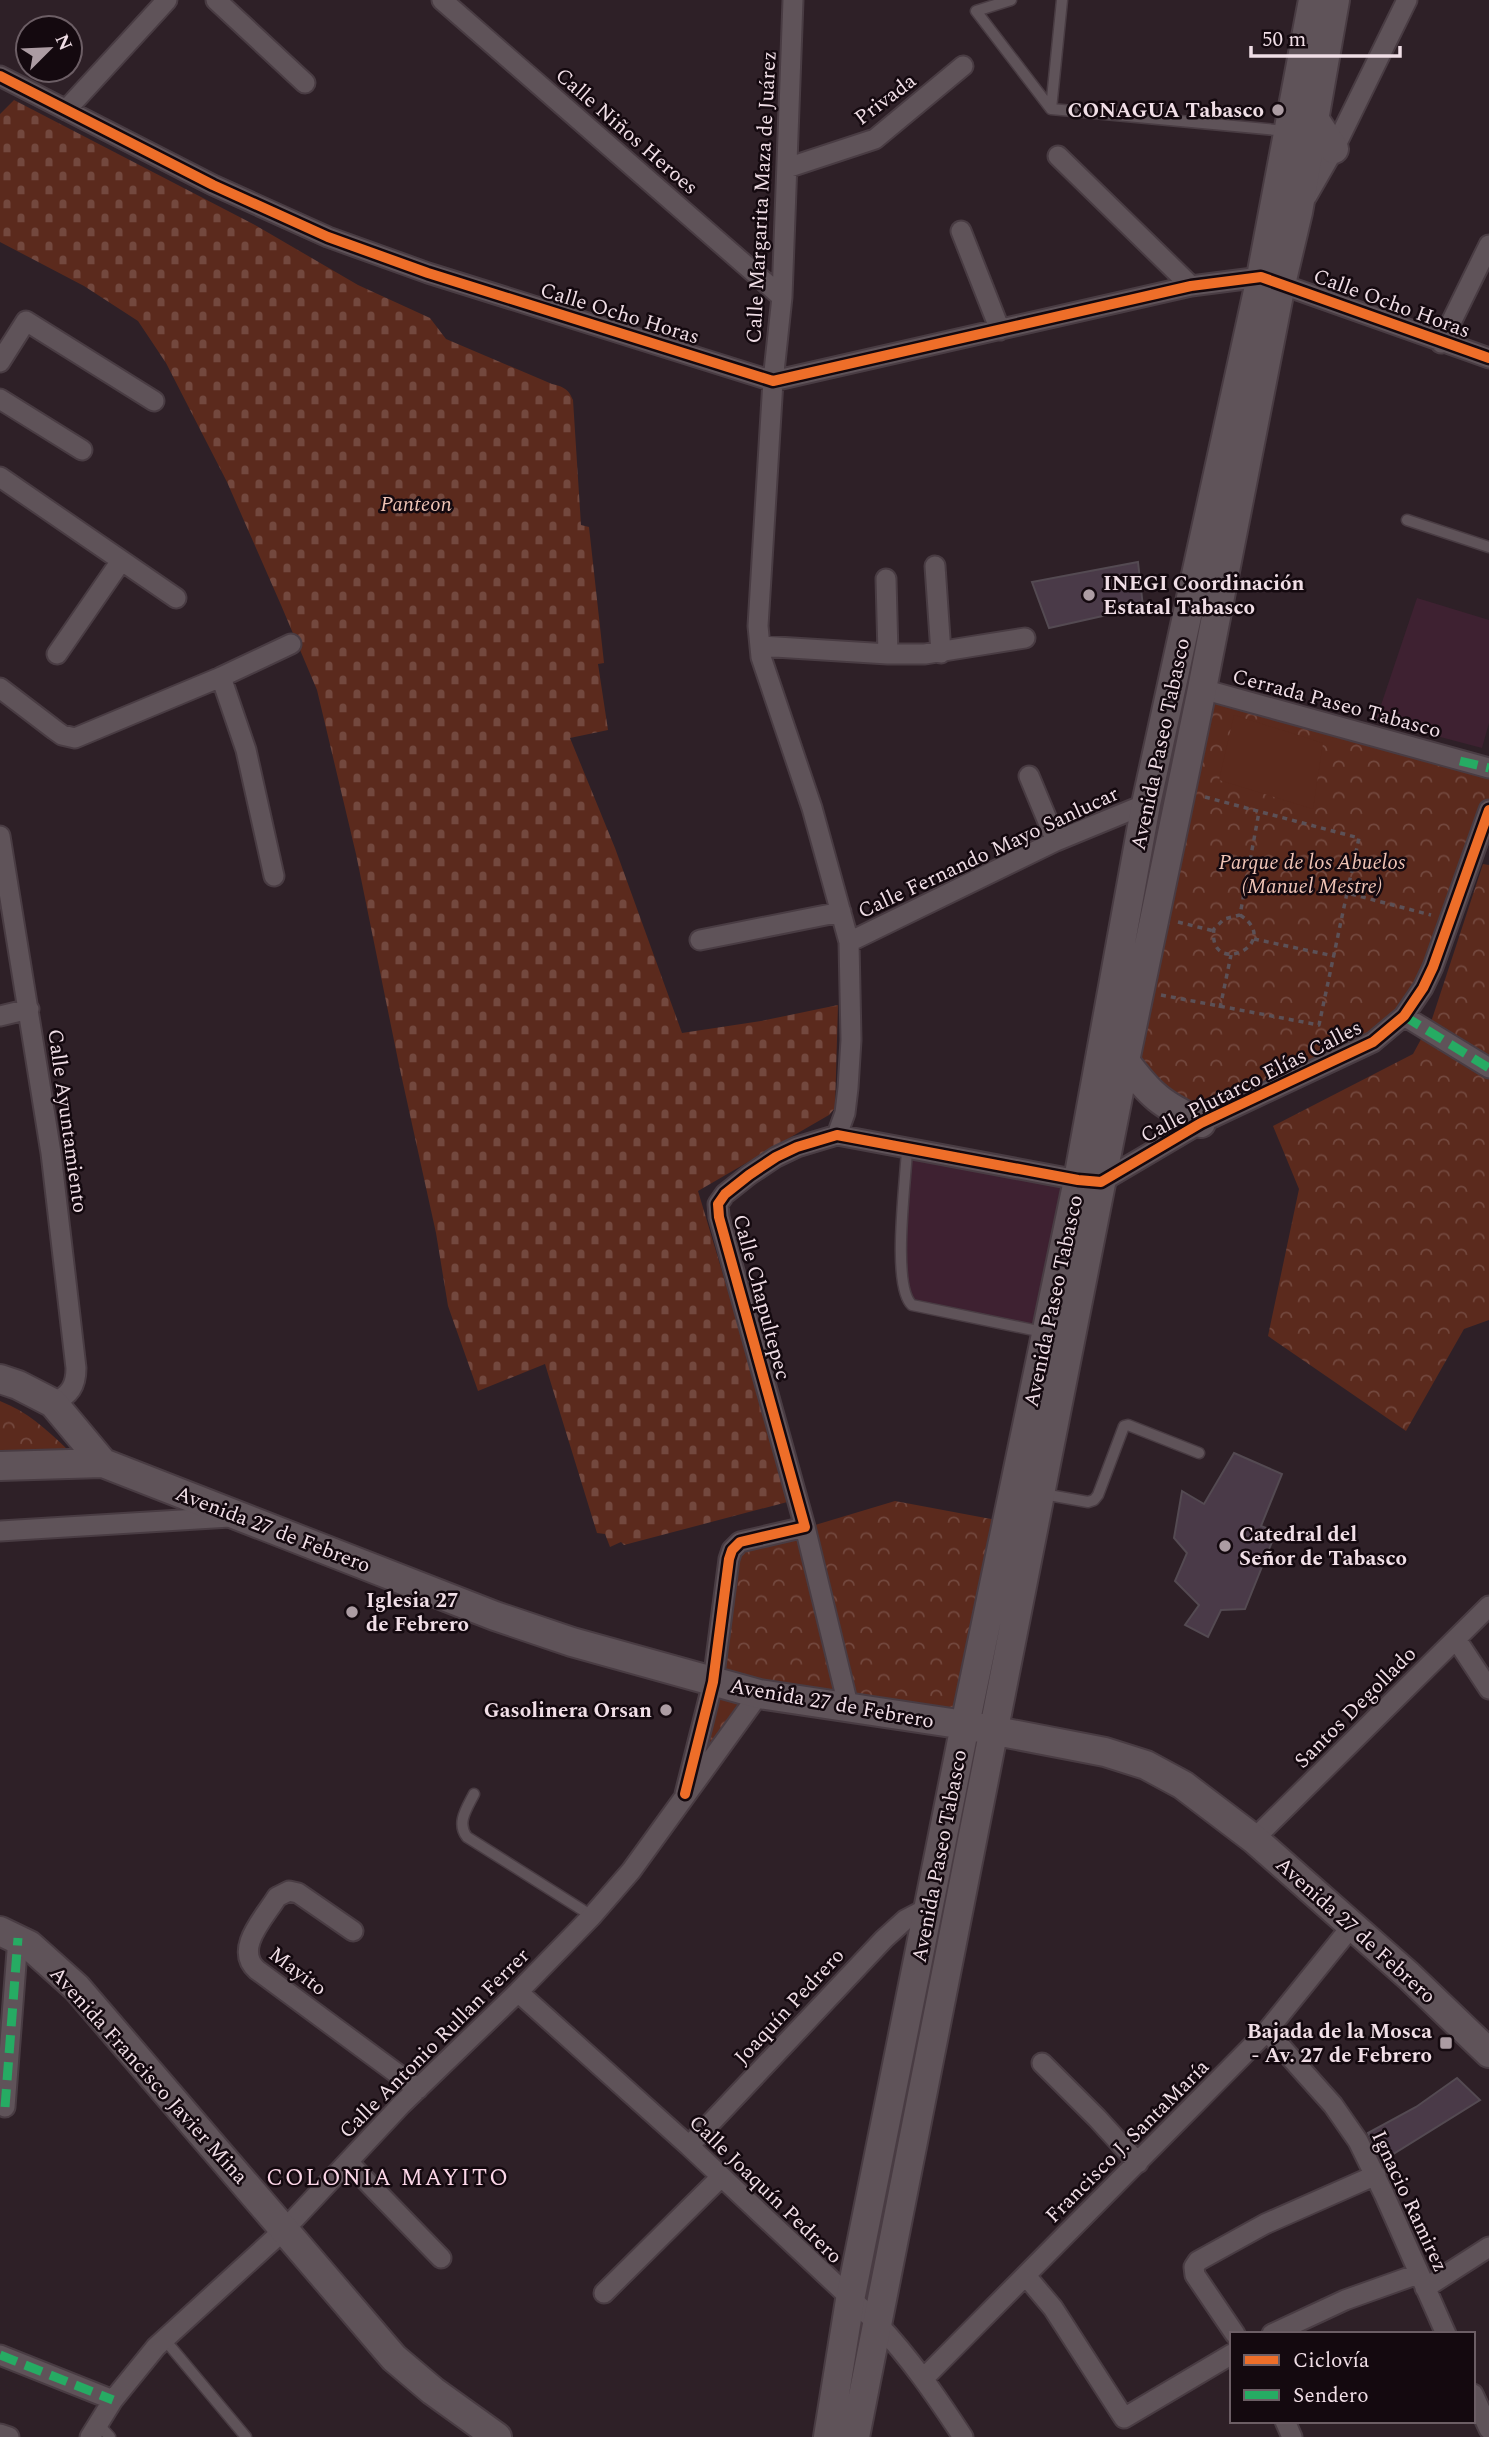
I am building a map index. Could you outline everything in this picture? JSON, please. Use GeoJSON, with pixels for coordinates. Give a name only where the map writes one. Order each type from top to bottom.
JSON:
{"type":"FeatureCollection","features":[{"type":"Feature","properties":{"kind":"main road","name":"Avenida Paseo Tabasco"},"geometry":{"type":"LineString","coordinates":[[828,2437],[850,2300],[1046,1333],[1125,1061],[1202,689],[1271,280],[1289,131],[1313,0]]}},
{"type":"Feature","properties":{"kind":"main road","name":"Avenida Paseo Tabasco"},"geometry":{"type":"LineString","coordinates":[[855,2437],[1041,1493],[1146,804],[1271,280],[1298,212],[1335,0]]}},
{"type":"Feature","properties":{"kind":"main road"},"geometry":{"type":"LineString","coordinates":[[1313,117],[1334,149]]}},
{"type":"Feature","properties":{"kind":"main road"},"geometry":{"type":"LineString","coordinates":[[1125,1061],[1147,1090],[1169,1108],[1201,1123]]}},
{"type":"Feature","properties":{"kind":"main road","name":"Avenida 27 de Febrero"},"geometry":{"type":"LineString","coordinates":[[0,1379],[53,1403],[103,1463]]}},
{"type":"Feature","properties":{"kind":"main road","name":"Avenida 27 de Febrero"},"geometry":{"type":"LineString","coordinates":[[0,1466],[103,1463],[533,1629],[759,1695],[995,1730],[1105,1752],[1146,1765],[1192,1791],[1254,1839],[1409,1976],[1489,2053]]}},
{"type":"Feature","properties":{"kind":"main road","name":"Avenida Francisco Javier Mina"},"geometry":{"type":"LineString","coordinates":[[9,1944],[40,1954],[77,1988],[278,2234],[362,2351],[422,2405],[467,2437]]}},
{"type":"Feature","properties":{"kind":"main road","name":"Avenida Francisco Javier Mina"},"geometry":{"type":"LineString","coordinates":[[278,2234],[394,2358],[433,2391],[497,2437]]}},
{"type":"Feature","properties":{"kind":"street"},"geometry":{"type":"LineString","coordinates":[[66,110],[167,0]]}},
{"type":"Feature","properties":{"kind":"street"},"geometry":{"type":"LineString","coordinates":[[216,0],[305,83]]}},
{"type":"Feature","properties":{"kind":"street","name":"Calle Niños Heroes"},"geometry":{"type":"LineString","coordinates":[[442,0],[782,297]]}},
{"type":"Feature","properties":{"kind":"street","name":"Calle Margarita Maza de Juárez"},"geometry":{"type":"LineString","coordinates":[[793,0],[782,297],[773,381],[758,610],[760,646],[766,672],[812,808],[849,942],[851,1040],[845,1113],[837,1135]]}},
{"type":"Feature","properties":{"kind":"street"},"geometry":{"type":"LineString","coordinates":[[1298,212],[1334,149],[1407,0]]}},
{"type":"Feature","properties":{"kind":"street","name":"Privada"},"geometry":{"type":"LineString","coordinates":[[787,168],[875,139],[963,66]]}},
{"type":"Feature","properties":{"kind":"street","name":"Calle Ocho Horas"},"geometry":{"type":"LineString","coordinates":[[0,76],[213,185],[328,237],[428,273],[773,381],[1191,286],[1271,280],[1489,358]]}},
{"type":"Feature","properties":{"kind":"street"},"geometry":{"type":"LineString","coordinates":[[1058,156],[1191,286]]}},
{"type":"Feature","properties":{"kind":"street"},"geometry":{"type":"LineString","coordinates":[[961,231],[1000,330]]}},
{"type":"Feature","properties":{"kind":"street"},"geometry":{"type":"LineString","coordinates":[[1441,343],[1489,245]]}},
{"type":"Feature","properties":{"kind":"street"},"geometry":{"type":"LineString","coordinates":[[0,362],[26,321],[154,401]]}},
{"type":"Feature","properties":{"kind":"street"},"geometry":{"type":"LineString","coordinates":[[0,399],[82,450]]}},
{"type":"Feature","properties":{"kind":"street"},"geometry":{"type":"LineString","coordinates":[[0,477],[176,598]]}},
{"type":"Feature","properties":{"kind":"street"},"geometry":{"type":"LineString","coordinates":[[57,654],[121,561]]}},
{"type":"Feature","properties":{"kind":"street"},"geometry":{"type":"LineString","coordinates":[[935,566],[941,653]]}},
{"type":"Feature","properties":{"kind":"street"},"geometry":{"type":"LineString","coordinates":[[886,579],[888,654]]}},
{"type":"Feature","properties":{"kind":"street"},"geometry":{"type":"LineString","coordinates":[[760,646],[888,654],[941,653],[1026,638]]}},
{"type":"Feature","properties":{"kind":"street"},"geometry":{"type":"LineString","coordinates":[[0,688],[62,735],[75,738],[221,677],[291,644]]}},
{"type":"Feature","properties":{"kind":"street"},"geometry":{"type":"LineString","coordinates":[[221,677],[246,750],[274,876]]}},
{"type":"Feature","properties":{"kind":"street","name":"Cerrada Paseo Tabasco"},"geometry":{"type":"LineString","coordinates":[[1202,689],[1489,768]]}},
{"type":"Feature","properties":{"kind":"street"},"geometry":{"type":"LineString","coordinates":[[1029,776],[1056,841]]}},
{"type":"Feature","properties":{"kind":"street","name":"Calle Fernando Mayo Sanlucar"},"geometry":{"type":"LineString","coordinates":[[849,942],[1056,841],[1146,804]]}},
{"type":"Feature","properties":{"kind":"street","name":"Calle Plutarco Elías Calles"},"geometry":{"type":"LineString","coordinates":[[1090,1181],[1201,1123],[1373,1042],[1404,1016],[1428,977],[1489,810]]}},
{"type":"Feature","properties":{"kind":"street","name":"Calle Ayuntamiento"},"geometry":{"type":"LineString","coordinates":[[0,836],[51,1153],[76,1368],[76,1380],[72,1390],[65,1398],[53,1403]]}},
{"type":"Feature","properties":{"kind":"street"},"geometry":{"type":"LineString","coordinates":[[700,940],[841,912]]}},
{"type":"Feature","properties":{"kind":"street"},"geometry":{"type":"LineString","coordinates":[[0,1016],[29,1009]]}},
{"type":"Feature","properties":{"kind":"street"},"geometry":{"type":"LineString","coordinates":[[1404,1016],[1489,1068]]}},
{"type":"Feature","properties":{"kind":"street","name":"Calle Chapultepec"},"geometry":{"type":"LineString","coordinates":[[849,1709],[805,1527],[719,1217],[718,1204],[725,1194],[776,1157],[797,1147],[837,1135],[1090,1181]]}},
{"type":"Feature","properties":{"kind":"street"},"geometry":{"type":"LineString","coordinates":[[0,1531],[240,1516]]}},
{"type":"Feature","properties":{"kind":"street"},"geometry":{"type":"LineString","coordinates":[[713,1682],[732,1550],[740,1542],[805,1527]]}},
{"type":"Feature","properties":{"kind":"street","name":"Santos Degollado"},"geometry":{"type":"LineString","coordinates":[[1254,1839],[1489,1606]]}},
{"type":"Feature","properties":{"kind":"street"},"geometry":{"type":"LineString","coordinates":[[1456,1639],[1489,1689]]}},
{"type":"Feature","properties":{"kind":"street","name":"Calle Antonio Rullan Ferrer"},"geometry":{"type":"LineString","coordinates":[[685,1794],[713,1682]]}},
{"type":"Feature","properties":{"kind":"street","name":"Calle Antonio Rullan Ferrer"},"geometry":{"type":"LineString","coordinates":[[99,2432],[114,2400],[147,2356],[278,2234],[418,2089],[519,1992],[592,1916],[631,1871],[759,1695]]}},
{"type":"Feature","properties":{"kind":"street","name":"Mayito"},"geometry":{"type":"LineString","coordinates":[[352,1931],[298,1893],[284,1893],[277,1897],[248,1945],[248,1958],[257,1970],[418,2089]]}},
{"type":"Feature","properties":{"kind":"street","name":"Joaquín Pedrero"},"geometry":{"type":"LineString","coordinates":[[689,2146],[884,1939],[905,1920],[930,1907]]}},
{"type":"Feature","properties":{"kind":"street","name":"Francisco J. SantaMaría"},"geometry":{"type":"LineString","coordinates":[[924,2378],[1267,2031],[1351,1927]]}},
{"type":"Feature","properties":{"kind":"street"},"geometry":{"type":"LineString","coordinates":[[5,2107],[9,1944]]}},
{"type":"Feature","properties":{"kind":"street","name":"Calle Joaquín Pedrero"},"geometry":{"type":"LineString","coordinates":[[519,1992],[689,2146],[877,2323],[903,2350],[963,2437]]}},
{"type":"Feature","properties":{"kind":"street","name":"Ignacio Ramirez"},"geometry":{"type":"LineString","coordinates":[[1267,2031],[1310,2077],[1358,2141],[1376,2175],[1445,2332]]}},
{"type":"Feature","properties":{"kind":"street"},"geometry":{"type":"LineString","coordinates":[[1042,2063],[1138,2163]]}},
{"type":"Feature","properties":{"kind":"street"},"geometry":{"type":"LineString","coordinates":[[348,2162],[441,2258]]}},
{"type":"Feature","properties":{"kind":"street"},"geometry":{"type":"LineString","coordinates":[[1234,2332],[1195,2275],[1194,2267],[1198,2261],[1265,2224],[1376,2175]]}},
{"type":"Feature","properties":{"kind":"street"},"geometry":{"type":"LineString","coordinates":[[604,2293],[721,2177]]}},
{"type":"Feature","properties":{"kind":"street"},"geometry":{"type":"LineString","coordinates":[[1276,2332],[1345,2300],[1422,2281],[1489,2247]]}},
{"type":"Feature","properties":{"kind":"street"},"geometry":{"type":"LineString","coordinates":[[1026,2276],[1053,2308],[1124,2418],[1230,2355]]}},
{"type":"Feature","properties":{"kind":"street"},"geometry":{"type":"LineString","coordinates":[[0,2355],[114,2400]]}},
{"type":"Feature","properties":{"kind":"street"},"geometry":{"type":"LineString","coordinates":[[1480,2399],[1489,2429]]}},
{"type":"Feature","properties":{"kind":"street"},"geometry":{"type":"LineString","coordinates":[[0,2434],[9,2437]]}},
{"type":"Feature","properties":{"kind":"lane"},"geometry":{"type":"LineString","coordinates":[[1011,0],[976,11],[1051,109],[1289,131]]}},
{"type":"Feature","properties":{"kind":"lane"},"geometry":{"type":"LineString","coordinates":[[1051,109],[1062,0]]}},
{"type":"Feature","properties":{"kind":"lane"},"geometry":{"type":"LineString","coordinates":[[1407,520],[1489,547]]}},
{"type":"Feature","properties":{"kind":"lane"},"geometry":{"type":"LineString","coordinates":[[907,1149],[900,1268],[906,1300],[912,1305],[1046,1333]]}},
{"type":"Feature","properties":{"kind":"lane"},"geometry":{"type":"LineString","coordinates":[[1041,1493],[1088,1502],[1094,1500],[1124,1426],[1128,1425],[1199,1453]]}},
{"type":"Feature","properties":{"kind":"lane"},"geometry":{"type":"LineString","coordinates":[[474,1794],[461,1822],[462,1831],[467,1837],[592,1916]]}},
{"type":"Feature","properties":{"kind":"lane"},"geometry":{"type":"LineString","coordinates":[[165,2340],[246,2437]]}},
{"type":"Feature","properties":{"kind":"path"},"geometry":{"type":"LineString","coordinates":[[1140,991],[1319,1025],[1359,838],[1181,790]]}},
{"type":"Feature","properties":{"kind":"path"},"geometry":{"type":"LineString","coordinates":[[1240,915],[1259,812]]}},
{"type":"Feature","properties":{"kind":"path"},"geometry":{"type":"LineString","coordinates":[[1347,893],[1450,920]]}},
{"type":"Feature","properties":{"kind":"path"},"geometry":{"type":"LineString","coordinates":[[1240,915],[1250,924],[1253,939],[1247,950],[1231,955],[1223,953],[1217,947],[1214,931],[1216,925],[1224,919],[1240,915]]}},
{"type":"Feature","properties":{"kind":"path"},"geometry":{"type":"LineString","coordinates":[[1155,917],[1214,931]]}},
{"type":"Feature","properties":{"kind":"path"},"geometry":{"type":"LineString","coordinates":[[1253,939],[1334,956]]}},
{"type":"Feature","properties":{"kind":"path"},"geometry":{"type":"LineString","coordinates":[[1220,1008],[1231,955]]}},
{"type":"Feature","properties":{"kind":"shaded area"},"geometry":{"type":"Polygon","coordinates":[[[1417,598],[1489,620],[1489,723],[1482,748],[1376,720],[1417,598]]]}},
{"type":"Feature","properties":{"kind":"shaded area"},"geometry":{"type":"Polygon","coordinates":[[[910,1152],[1074,1183],[1044,1330],[914,1302],[910,1298],[902,1267],[910,1152]]]}},
{"type":"Feature","properties":{"kind":"green space","name":"Panteon"},"geometry":{"type":"Polygon","coordinates":[[[14,100],[255,225],[358,285],[430,318],[446,339],[562,387],[571,396],[581,525],[589,527],[604,663],[598,664],[608,730],[570,738],[615,848],[682,1033],[761,1021],[838,1005],[835,1108],[829,1115],[698,1191],[791,1501],[624,1545],[621,1542],[610,1547],[605,1534],[597,1533],[545,1364],[478,1391],[448,1306],[436,1233],[356,854],[317,690],[227,482],[166,363],[138,321],[84,286],[0,242],[0,114],[14,100]]]}},
{"type":"Feature","properties":{"kind":"green space","name":"Parque de los Abuelos (Manuel Mestre)"},"geometry":{"type":"Polygon","coordinates":[[[1202,689],[1489,767],[1489,808],[1404,1016],[1201,1123],[1125,1061],[1202,689]]]}},
{"type":"Feature","properties":{"kind":"green space"},"geometry":{"type":"Polygon","coordinates":[[[1234,715],[1323,743],[1313,809],[1219,780],[1234,715]]]}},
{"type":"Feature","properties":{"kind":"green space"},"geometry":{"type":"Polygon","coordinates":[[[1483,864],[1489,865],[1489,1320],[1464,1329],[1406,1431],[1268,1336],[1299,1189],[1273,1126],[1413,1054],[1432,1019],[1483,864]]]}},
{"type":"Feature","properties":{"kind":"green space"},"geometry":{"type":"Polygon","coordinates":[[[0,1401],[28,1416],[68,1450],[0,1456],[0,1401]]]}},
{"type":"Feature","properties":{"kind":"green space"},"geometry":{"type":"Polygon","coordinates":[[[895,1501],[1007,1522],[965,1725],[759,1694],[685,1794],[732,1550],[895,1501]]]}},
{"type":"Feature","properties":{"kind":"building","name":"INEGI Coordinación Estatal Tabasco"},"geometry":{"type":"Polygon","coordinates":[[[1138,562],[1143,607],[1049,628],[1032,582],[1138,562]]]}},
{"type":"Feature","properties":{"kind":"building","name":"Catedral del Señor de Tabasco"},"geometry":{"type":"Polygon","coordinates":[[[1234,1453],[1282,1474],[1261,1526],[1276,1532],[1245,1609],[1221,1610],[1208,1637],[1185,1625],[1199,1605],[1175,1581],[1187,1553],[1174,1538],[1182,1491],[1204,1504],[1234,1453]]]}},
{"type":"Feature","properties":{"kind":"building"},"geometry":{"type":"Polygon","coordinates":[[[1457,2078],[1480,2100],[1382,2161],[1368,2133],[1416,2107],[1457,2078]]]}},
{"type":"Feature","properties":{"kind":"marked path"},"geometry":{"type":"LineString","coordinates":[[1460,761],[1489,768]]}},
{"type":"Feature","properties":{"kind":"marked path"},"geometry":{"type":"LineString","coordinates":[[1404,1016],[1489,1068]]}},
{"type":"Feature","properties":{"kind":"marked path"},"geometry":{"type":"LineString","coordinates":[[5,2107],[18,1938]]}},
{"type":"Feature","properties":{"kind":"marked path"},"geometry":{"type":"LineString","coordinates":[[0,2355],[113,2400]]}},
{"type":"Feature","properties":{"kind":"cycle path"},"geometry":{"type":"LineString","coordinates":[[0,76],[213,185],[328,237],[428,273],[773,381],[1191,286],[1261,277],[1489,358]]}},
{"type":"Feature","properties":{"kind":"cycle path"},"geometry":{"type":"LineString","coordinates":[[685,1794],[713,1682],[732,1550],[740,1542],[805,1527],[719,1217],[718,1204],[725,1194],[776,1157],[797,1147],[837,1135],[1101,1182],[1201,1123],[1373,1042],[1404,1016],[1433,967],[1489,810]]}},
{"type":"Feature","properties":{"kind":"place","name":"CONAGUA Tabasco"},"geometry":{"type":"Point","coordinates":[1278,110]}},
{"type":"Feature","properties":{"kind":"place","name":"INEGI Coordinación Estatal Tabasco"},"geometry":{"type":"Point","coordinates":[1089,595]}},
{"type":"Feature","properties":{"kind":"place","name":"Catedral del Señor de Tabasco"},"geometry":{"type":"Point","coordinates":[1225,1546]}},
{"type":"Feature","properties":{"kind":"place","name":"Iglesia 27 de Febrero"},"geometry":{"type":"Point","coordinates":[352,1612]}},
{"type":"Feature","properties":{"kind":"place","name":"Gasolinera Orsan"},"geometry":{"type":"Point","coordinates":[666,1710]}},
{"type":"Feature","properties":{"kind":"place","name":"Bajada de la Mosca - Av. 27 de Febrero"},"geometry":{"type":"Point","coordinates":[1446,2043]}},
{"type":"Feature","properties":{"kind":"district","name":"COLONIA MAYITO"},"geometry":{"type":"Point","coordinates":[388,2177]}}]}
